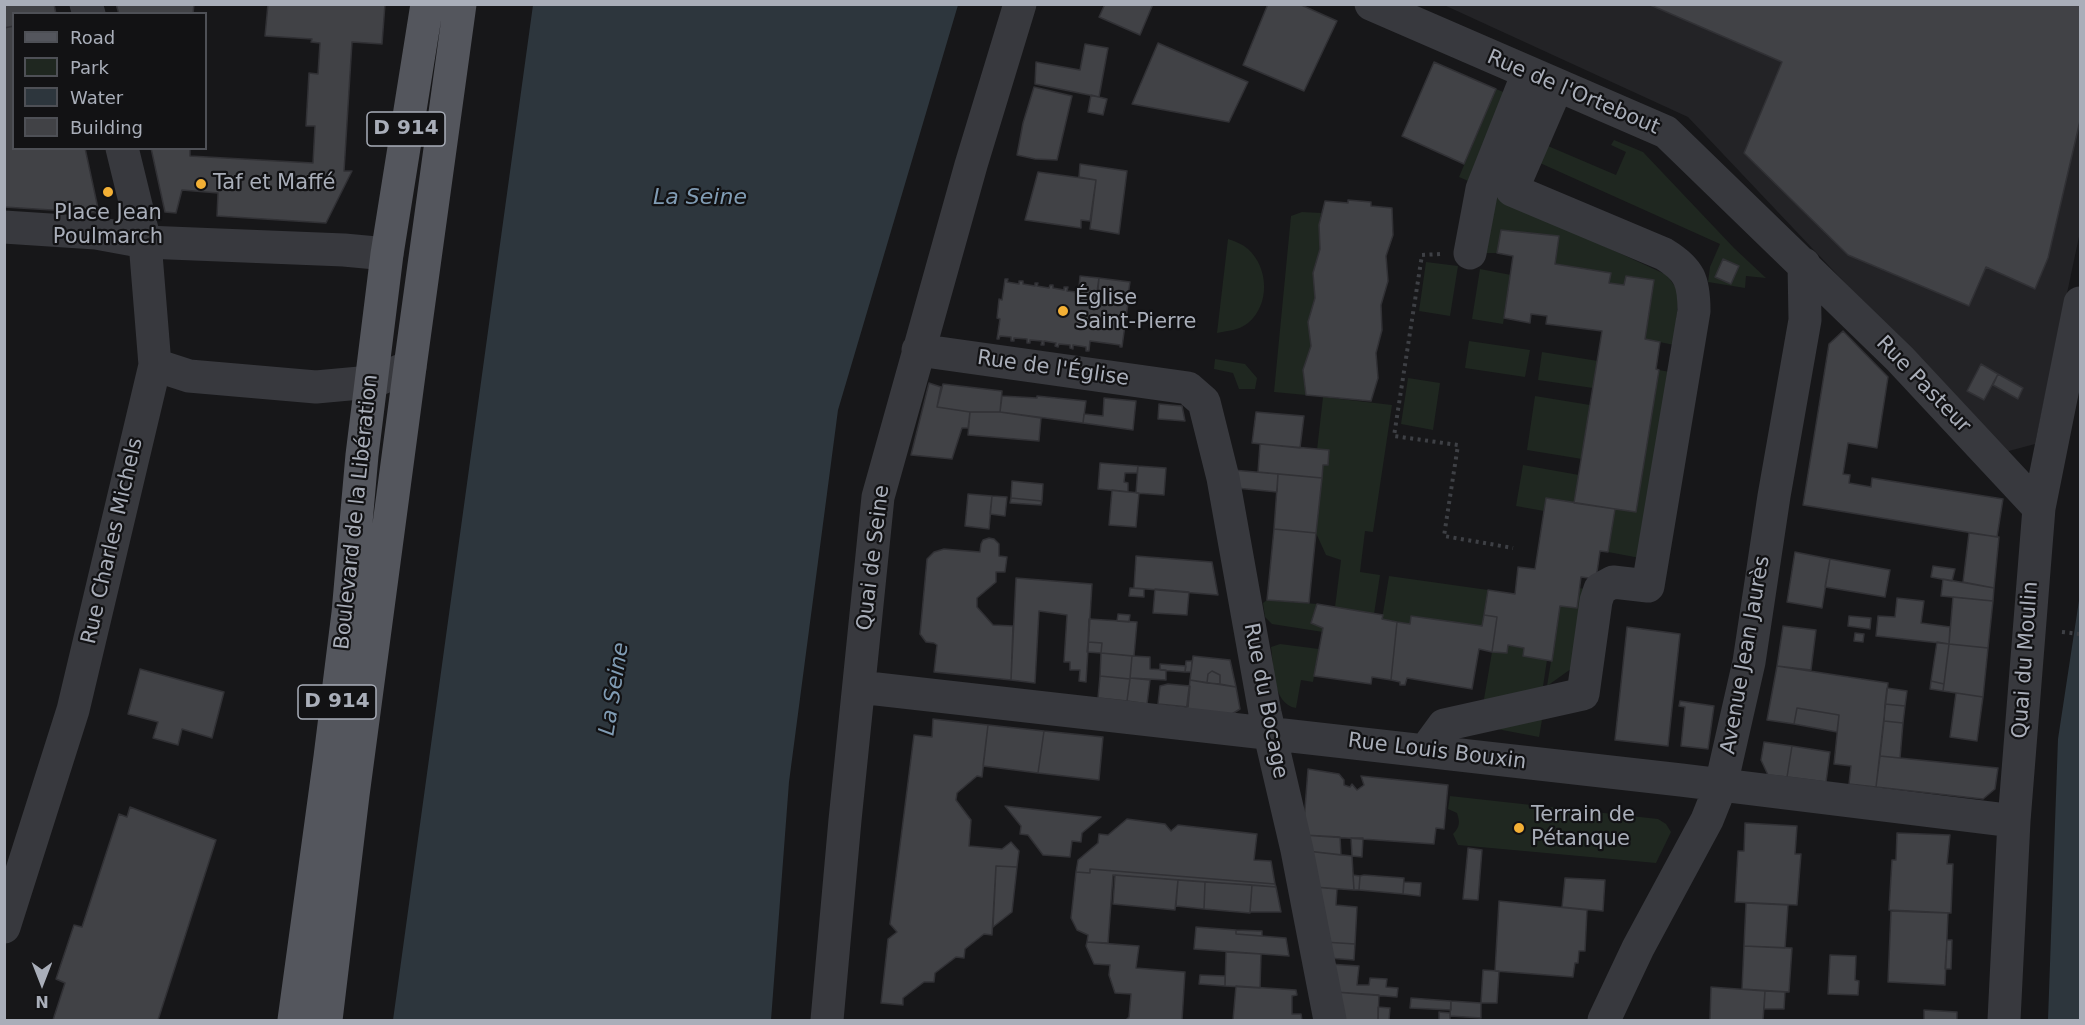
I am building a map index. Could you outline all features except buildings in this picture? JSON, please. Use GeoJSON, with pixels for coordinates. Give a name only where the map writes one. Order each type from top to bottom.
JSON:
{"type":"FeatureCollection","features":[{"type":"Feature","properties":{"kind":"main road","name":"Boulevard de la Libération"},"geometry":{"type":"LineString","coordinates":[[294,1020],[348,613],[365,431],[387,254],[427,4]]}},
{"type":"Feature","properties":{"kind":"main road"},"geometry":{"type":"LineString","coordinates":[[326,1020],[355,784],[460,4]]}},
{"type":"Feature","properties":{"kind":"main road"},"geometry":{"type":"LineString","coordinates":[[387,254],[422,282]]}},
{"type":"Feature","properties":{"kind":"street","name":"Quai de Seine"},"geometry":{"type":"LineString","coordinates":[[827,1020],[878,497],[971,165],[1020,4]]}},
{"type":"Feature","properties":{"kind":"street","name":"Rue de l'Ortebout"},"geometry":{"type":"LineString","coordinates":[[1371,4],[1666,132],[1804,264]]}},
{"type":"Feature","properties":{"kind":"street"},"geometry":{"type":"LineString","coordinates":[[1470,253],[1482,189],[1542,80]]}},
{"type":"Feature","properties":{"kind":"street"},"geometry":{"type":"LineString","coordinates":[[1425,751],[1444,725],[1583,694],[1596,601],[1600,589],[1613,582],[1648,586],[1694,311],[1694,291],[1689,274],[1664,254],[1512,190],[1542,80]]}},
{"type":"Feature","properties":{"kind":"street","name":"Rue Charles Michels"},"geometry":{"type":"LineString","coordinates":[[4,927],[73,710],[154,365],[145,242],[122,150]]}},
{"type":"Feature","properties":{"kind":"street"},"geometry":{"type":"LineString","coordinates":[[4,227],[96,233],[145,242],[344,250],[387,254]]}},
{"type":"Feature","properties":{"kind":"street","name":"Rue Pasteur"},"geometry":{"type":"LineString","coordinates":[[1804,264],[1900,359],[2038,507]]}},
{"type":"Feature","properties":{"kind":"street","name":"Avenue Jean Jaurès"},"geometry":{"type":"LineString","coordinates":[[1604,1020],[1638,948],[1707,820],[1721,785],[1749,662],[1774,496],[1805,320],[1804,264]]}},
{"type":"Feature","properties":{"kind":"street","name":"Quai du Moulin"},"geometry":{"type":"LineString","coordinates":[[2004,1020],[2014,821],[2038,507],[2080,303]]}},
{"type":"Feature","properties":{"kind":"street","name":"Rue de l'Église"},"geometry":{"type":"LineString","coordinates":[[918,350],[1188,388]]}},
{"type":"Feature","properties":{"kind":"street"},"geometry":{"type":"LineString","coordinates":[[154,365],[189,376],[316,387],[371,382],[410,367]]}},
{"type":"Feature","properties":{"kind":"street"},"geometry":{"type":"LineString","coordinates":[[334,385],[352,404],[365,431]]}},
{"type":"Feature","properties":{"kind":"street","name":"Rue du Bocage"},"geometry":{"type":"LineString","coordinates":[[1188,388],[1204,402],[1223,477],[1263,701],[1297,850],[1330,1020]]}},
{"type":"Feature","properties":{"kind":"street","name":"Rue Louis Bouxin"},"geometry":{"type":"LineString","coordinates":[[859,687],[1721,785],[2014,821]]}},
{"type":"Feature","properties":{"kind":"path"},"geometry":{"type":"LineString","coordinates":[[1470,253],[1422,255],[1394,436],[1458,445],[1444,536],[1513,548]]}},
{"type":"Feature","properties":{"kind":"shaded area"},"geometry":{"type":"Polygon","coordinates":[[[1444,5],[2080,5],[2080,232],[2035,444],[2005,452],[1688,117],[1444,5]]]}},
{"type":"Feature","properties":{"kind":"green space"},"geometry":{"type":"Polygon","coordinates":[[[1496,89],[1511,95],[1473,183],[1459,177],[1496,89]]]}},
{"type":"Feature","properties":{"kind":"green space"},"geometry":{"type":"Polygon","coordinates":[[[1614,140],[1643,152],[1734,248],[1766,278],[1746,276],[1745,288],[1708,282],[1710,267],[1720,244],[1540,163],[1548,146],[1616,175],[1626,152],[1611,145],[1614,140]]]}},
{"type":"Feature","properties":{"kind":"green space"},"geometry":{"type":"Polygon","coordinates":[[[1491,194],[1667,275],[1679,292],[1674,345],[1645,339],[1654,280],[1627,276],[1624,285],[1609,283],[1611,273],[1555,264],[1559,236],[1501,230],[1497,253],[1481,253],[1491,194]]]}},
{"type":"Feature","properties":{"kind":"green space"},"geometry":{"type":"Polygon","coordinates":[[[1302,212],[1321,213],[1315,298],[1308,322],[1311,346],[1303,370],[1306,395],[1274,392],[1291,216],[1302,212]]]}},
{"type":"Feature","properties":{"kind":"green space"},"geometry":{"type":"Polygon","coordinates":[[[1228,239],[1248,249],[1255,257],[1263,276],[1263,297],[1260,307],[1248,323],[1237,329],[1217,333],[1228,239]]]}},
{"type":"Feature","properties":{"kind":"green space"},"geometry":{"type":"Polygon","coordinates":[[[1426,262],[1458,266],[1450,316],[1419,311],[1426,262]]]}},
{"type":"Feature","properties":{"kind":"green space"},"geometry":{"type":"Polygon","coordinates":[[[1480,269],[1511,275],[1503,324],[1472,319],[1480,269]]]}},
{"type":"Feature","properties":{"kind":"green space"},"geometry":{"type":"Polygon","coordinates":[[[1469,341],[1530,350],[1525,377],[1465,368],[1469,341]]]}},
{"type":"Feature","properties":{"kind":"green space"},"geometry":{"type":"Polygon","coordinates":[[[1542,352],[1598,361],[1593,388],[1538,380],[1542,352]]]}},
{"type":"Feature","properties":{"kind":"green space"},"geometry":{"type":"Polygon","coordinates":[[[1215,359],[1245,364],[1257,378],[1255,389],[1239,389],[1233,373],[1214,369],[1215,359]]]}},
{"type":"Feature","properties":{"kind":"green space"},"geometry":{"type":"Polygon","coordinates":[[[1659,370],[1670,372],[1640,558],[1608,552],[1615,509],[1636,511],[1659,370]]]}},
{"type":"Feature","properties":{"kind":"green space"},"geometry":{"type":"Polygon","coordinates":[[[1408,378],[1440,383],[1433,430],[1401,424],[1408,378]]]}},
{"type":"Feature","properties":{"kind":"green space"},"geometry":{"type":"Polygon","coordinates":[[[1535,396],[1590,405],[1582,459],[1527,450],[1535,396]]]}},
{"type":"Feature","properties":{"kind":"green space"},"geometry":{"type":"Polygon","coordinates":[[[1323,397],[1392,405],[1373,532],[1365,531],[1360,572],[1380,575],[1374,614],[1335,607],[1341,560],[1326,555],[1316,533],[1323,465],[1328,465],[1329,450],[1317,450],[1323,397]]]}},
{"type":"Feature","properties":{"kind":"green space"},"geometry":{"type":"Polygon","coordinates":[[[1523,465],[1579,475],[1574,503],[1547,498],[1544,511],[1516,506],[1523,465]]]}},
{"type":"Feature","properties":{"kind":"green space"},"geometry":{"type":"Polygon","coordinates":[[[1389,576],[1488,590],[1482,626],[1411,617],[1410,624],[1382,619],[1389,576]]]}},
{"type":"Feature","properties":{"kind":"green space"},"geometry":{"type":"Polygon","coordinates":[[[1579,588],[1586,589],[1575,666],[1547,686],[1560,606],[1579,588]]]}},
{"type":"Feature","properties":{"kind":"green space"},"geometry":{"type":"Polygon","coordinates":[[[1267,600],[1317,604],[1311,622],[1323,628],[1323,632],[1272,624],[1265,617],[1263,603],[1267,600]]]}},
{"type":"Feature","properties":{"kind":"green space"},"geometry":{"type":"Polygon","coordinates":[[[1280,644],[1319,649],[1313,682],[1301,680],[1296,708],[1282,700],[1276,684],[1271,647],[1280,644]]]}},
{"type":"Feature","properties":{"kind":"green space"},"geometry":{"type":"Polygon","coordinates":[[[1508,645],[1524,648],[1523,656],[1547,660],[1542,693],[1483,705],[1492,652],[1507,653],[1508,645]]]}},
{"type":"Feature","properties":{"kind":"green space"},"geometry":{"type":"Polygon","coordinates":[[[1543,714],[1539,737],[1476,725],[1543,714]]]}},
{"type":"Feature","properties":{"kind":"green space"},"geometry":{"type":"Polygon","coordinates":[[[1450,796],[1658,819],[1666,824],[1671,832],[1656,863],[1458,845],[1453,834],[1458,827],[1459,819],[1457,813],[1448,809],[1450,796]]]}},
{"type":"Feature","properties":{"kind":"water","name":"La Seine"},"geometry":{"type":"Polygon","coordinates":[[[533,5],[958,5],[838,410],[789,782],[771,1020],[393,1020],[533,5]]]}},
{"type":"Feature","properties":{"kind":"water"},"geometry":{"type":"Polygon","coordinates":[[[2080,594],[2080,1020],[2048,1020],[2058,739],[2080,594]]]}},
{"type":"Feature","properties":{"kind":"place","name":"Taf et Maffé"},"geometry":{"type":"Point","coordinates":[201,184]}},
{"type":"Feature","properties":{"kind":"place","name":"Place Jean Poulmarch"},"geometry":{"type":"Point","coordinates":[108,192]}},
{"type":"Feature","properties":{"kind":"place","name":"Église Saint-Pierre"},"geometry":{"type":"Point","coordinates":[1063,311]}},
{"type":"Feature","properties":{"kind":"place","name":"Terrain de Pétanque"},"geometry":{"type":"Point","coordinates":[1519,828]}}]}
